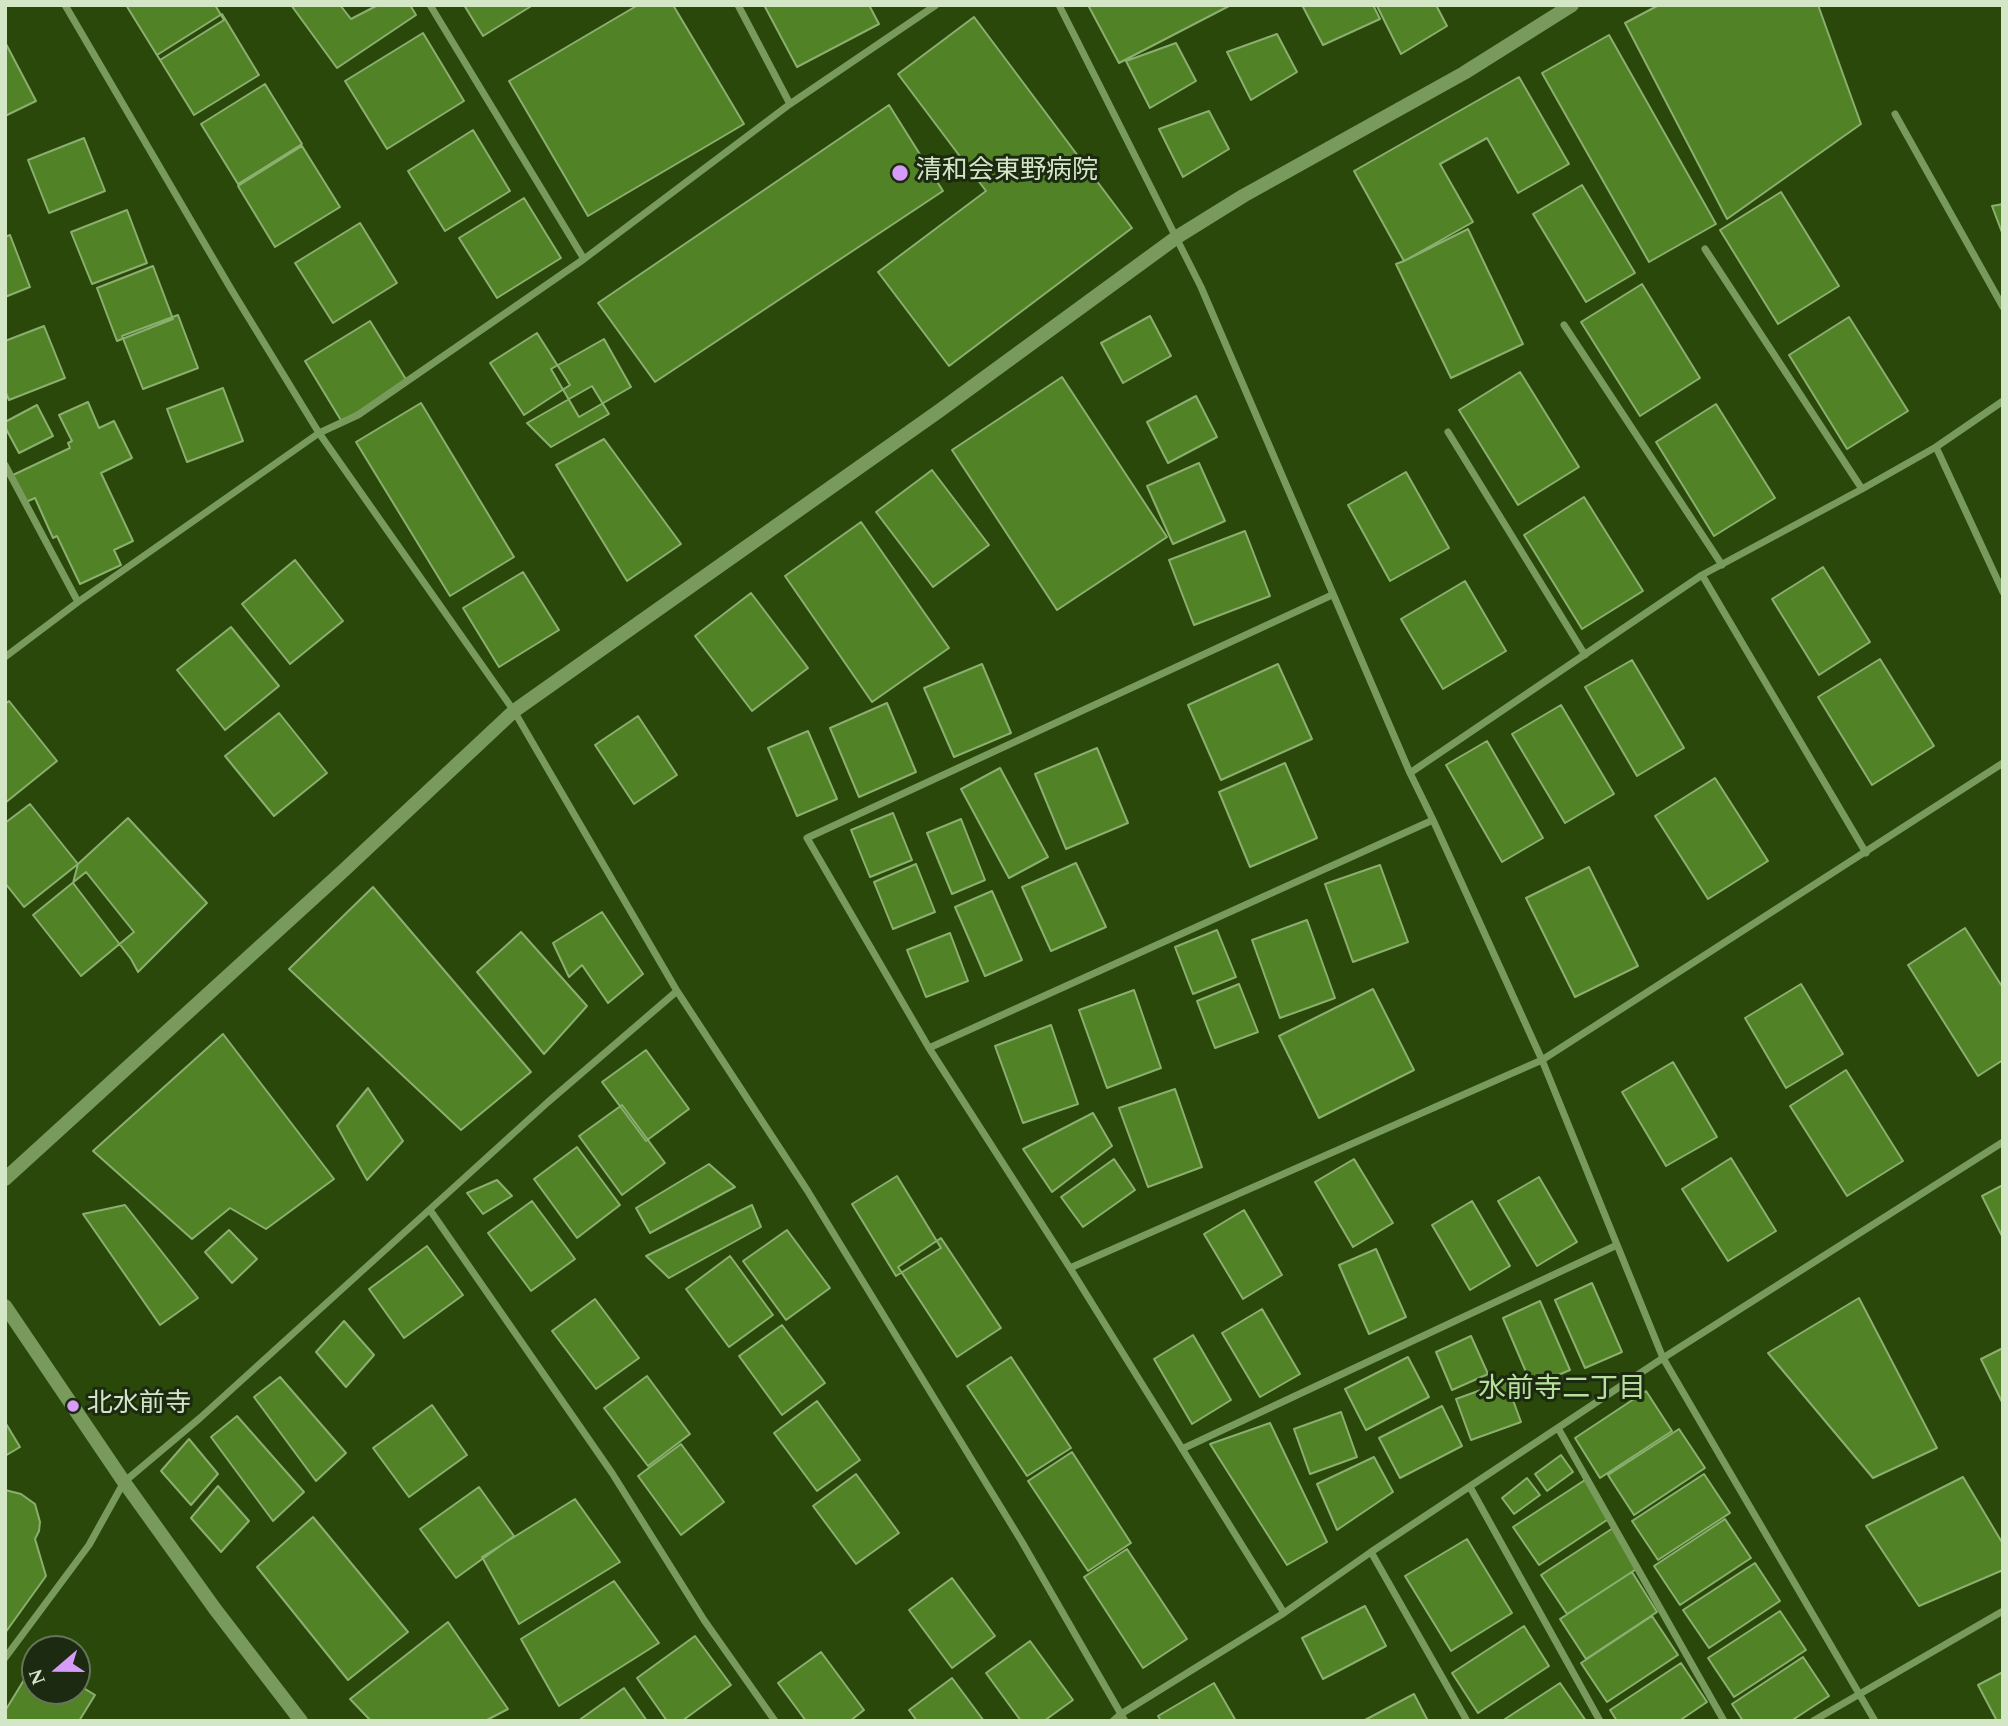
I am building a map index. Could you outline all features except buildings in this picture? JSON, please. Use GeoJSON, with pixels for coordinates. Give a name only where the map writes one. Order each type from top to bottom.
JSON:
{"type":"FeatureCollection","features":[{"type":"Feature","properties":{"kind":"street"},"geometry":{"type":"LineString","coordinates":[[65,5],[319,433],[514,711],[677,991],[807,1190],[1022,1542],[1123,1717]]}},
{"type":"Feature","properties":{"kind":"street"},"geometry":{"type":"LineString","coordinates":[[430,5],[584,259]]}},
{"type":"Feature","properties":{"kind":"street"},"geometry":{"type":"LineString","coordinates":[[738,5],[790,104]]}},
{"type":"Feature","properties":{"kind":"street"},"geometry":{"type":"LineString","coordinates":[[5,657],[78,602],[319,433],[358,415],[584,259],[790,104],[936,5]]}},
{"type":"Feature","properties":{"kind":"street"},"geometry":{"type":"LineString","coordinates":[[1059,5],[1207,300],[1410,773],[1542,1060],[1663,1358],[1875,1721]]}},
{"type":"Feature","properties":{"kind":"street"},"geometry":{"type":"LineString","coordinates":[[5,1179],[332,882],[514,711],[928,419],[1177,237],[1243,196],[1464,74],[1572,5]]}},
{"type":"Feature","properties":{"kind":"street"},"geometry":{"type":"LineString","coordinates":[[1895,114],[2003,307]]}},
{"type":"Feature","properties":{"kind":"street"},"geometry":{"type":"LineString","coordinates":[[1705,248],[1862,489]]}},
{"type":"Feature","properties":{"kind":"street"},"geometry":{"type":"LineString","coordinates":[[1564,325],[1722,565]]}},
{"type":"Feature","properties":{"kind":"street"},"geometry":{"type":"LineString","coordinates":[[1410,773],[1702,575],[1936,447],[2003,401]]}},
{"type":"Feature","properties":{"kind":"street"},"geometry":{"type":"LineString","coordinates":[[1448,432],[1585,654]]}},
{"type":"Feature","properties":{"kind":"street"},"geometry":{"type":"LineString","coordinates":[[1936,447],[2003,592]]}},
{"type":"Feature","properties":{"kind":"street"},"geometry":{"type":"LineString","coordinates":[[5,465],[78,602]]}},
{"type":"Feature","properties":{"kind":"street"},"geometry":{"type":"LineString","coordinates":[[1702,575],[1866,853]]}},
{"type":"Feature","properties":{"kind":"street"},"geometry":{"type":"LineString","coordinates":[[1284,1614],[1070,1268],[929,1048],[807,838],[1332,595]]}},
{"type":"Feature","properties":{"kind":"street"},"geometry":{"type":"LineString","coordinates":[[1070,1268],[1542,1060],[2003,764]]}},
{"type":"Feature","properties":{"kind":"street"},"geometry":{"type":"LineString","coordinates":[[929,1048],[1433,820]]}},
{"type":"Feature","properties":{"kind":"street"},"geometry":{"type":"LineString","coordinates":[[5,1658],[89,1545],[124,1482],[210,1409],[548,1102],[677,991]]}},
{"type":"Feature","properties":{"kind":"street"},"geometry":{"type":"LineString","coordinates":[[1113,1721],[1284,1614],[1371,1552],[1663,1358],[2003,1142]]}},
{"type":"Feature","properties":{"kind":"street"},"geometry":{"type":"LineString","coordinates":[[430,1210],[612,1473],[704,1620],[775,1721]]}},
{"type":"Feature","properties":{"kind":"street"},"geometry":{"type":"LineString","coordinates":[[1182,1449],[1617,1245]]}},
{"type":"Feature","properties":{"kind":"street"},"geometry":{"type":"LineString","coordinates":[[5,1306],[124,1482],[215,1609],[301,1721]]}},
{"type":"Feature","properties":{"kind":"street"},"geometry":{"type":"LineString","coordinates":[[1558,1428],[1724,1721]]}},
{"type":"Feature","properties":{"kind":"street"},"geometry":{"type":"LineString","coordinates":[[1470,1487],[1600,1721]]}},
{"type":"Feature","properties":{"kind":"street"},"geometry":{"type":"LineString","coordinates":[[1371,1552],[1466,1721]]}},
{"type":"Feature","properties":{"kind":"street"},"geometry":{"type":"LineString","coordinates":[[1813,1721],[2003,1611]]}},
{"type":"Feature","properties":{"kind":"place","name":"清和会東野病院"},"geometry":{"type":"Point","coordinates":[900,173]}},
{"type":"Feature","properties":{"kind":"place","name":"北水前寺"},"geometry":{"type":"Point","coordinates":[73,1406]}},
{"type":"Feature","properties":{"kind":"district","name":"水前寺二丁目"},"geometry":{"type":"Point","coordinates":[1562,1392]}}]}
